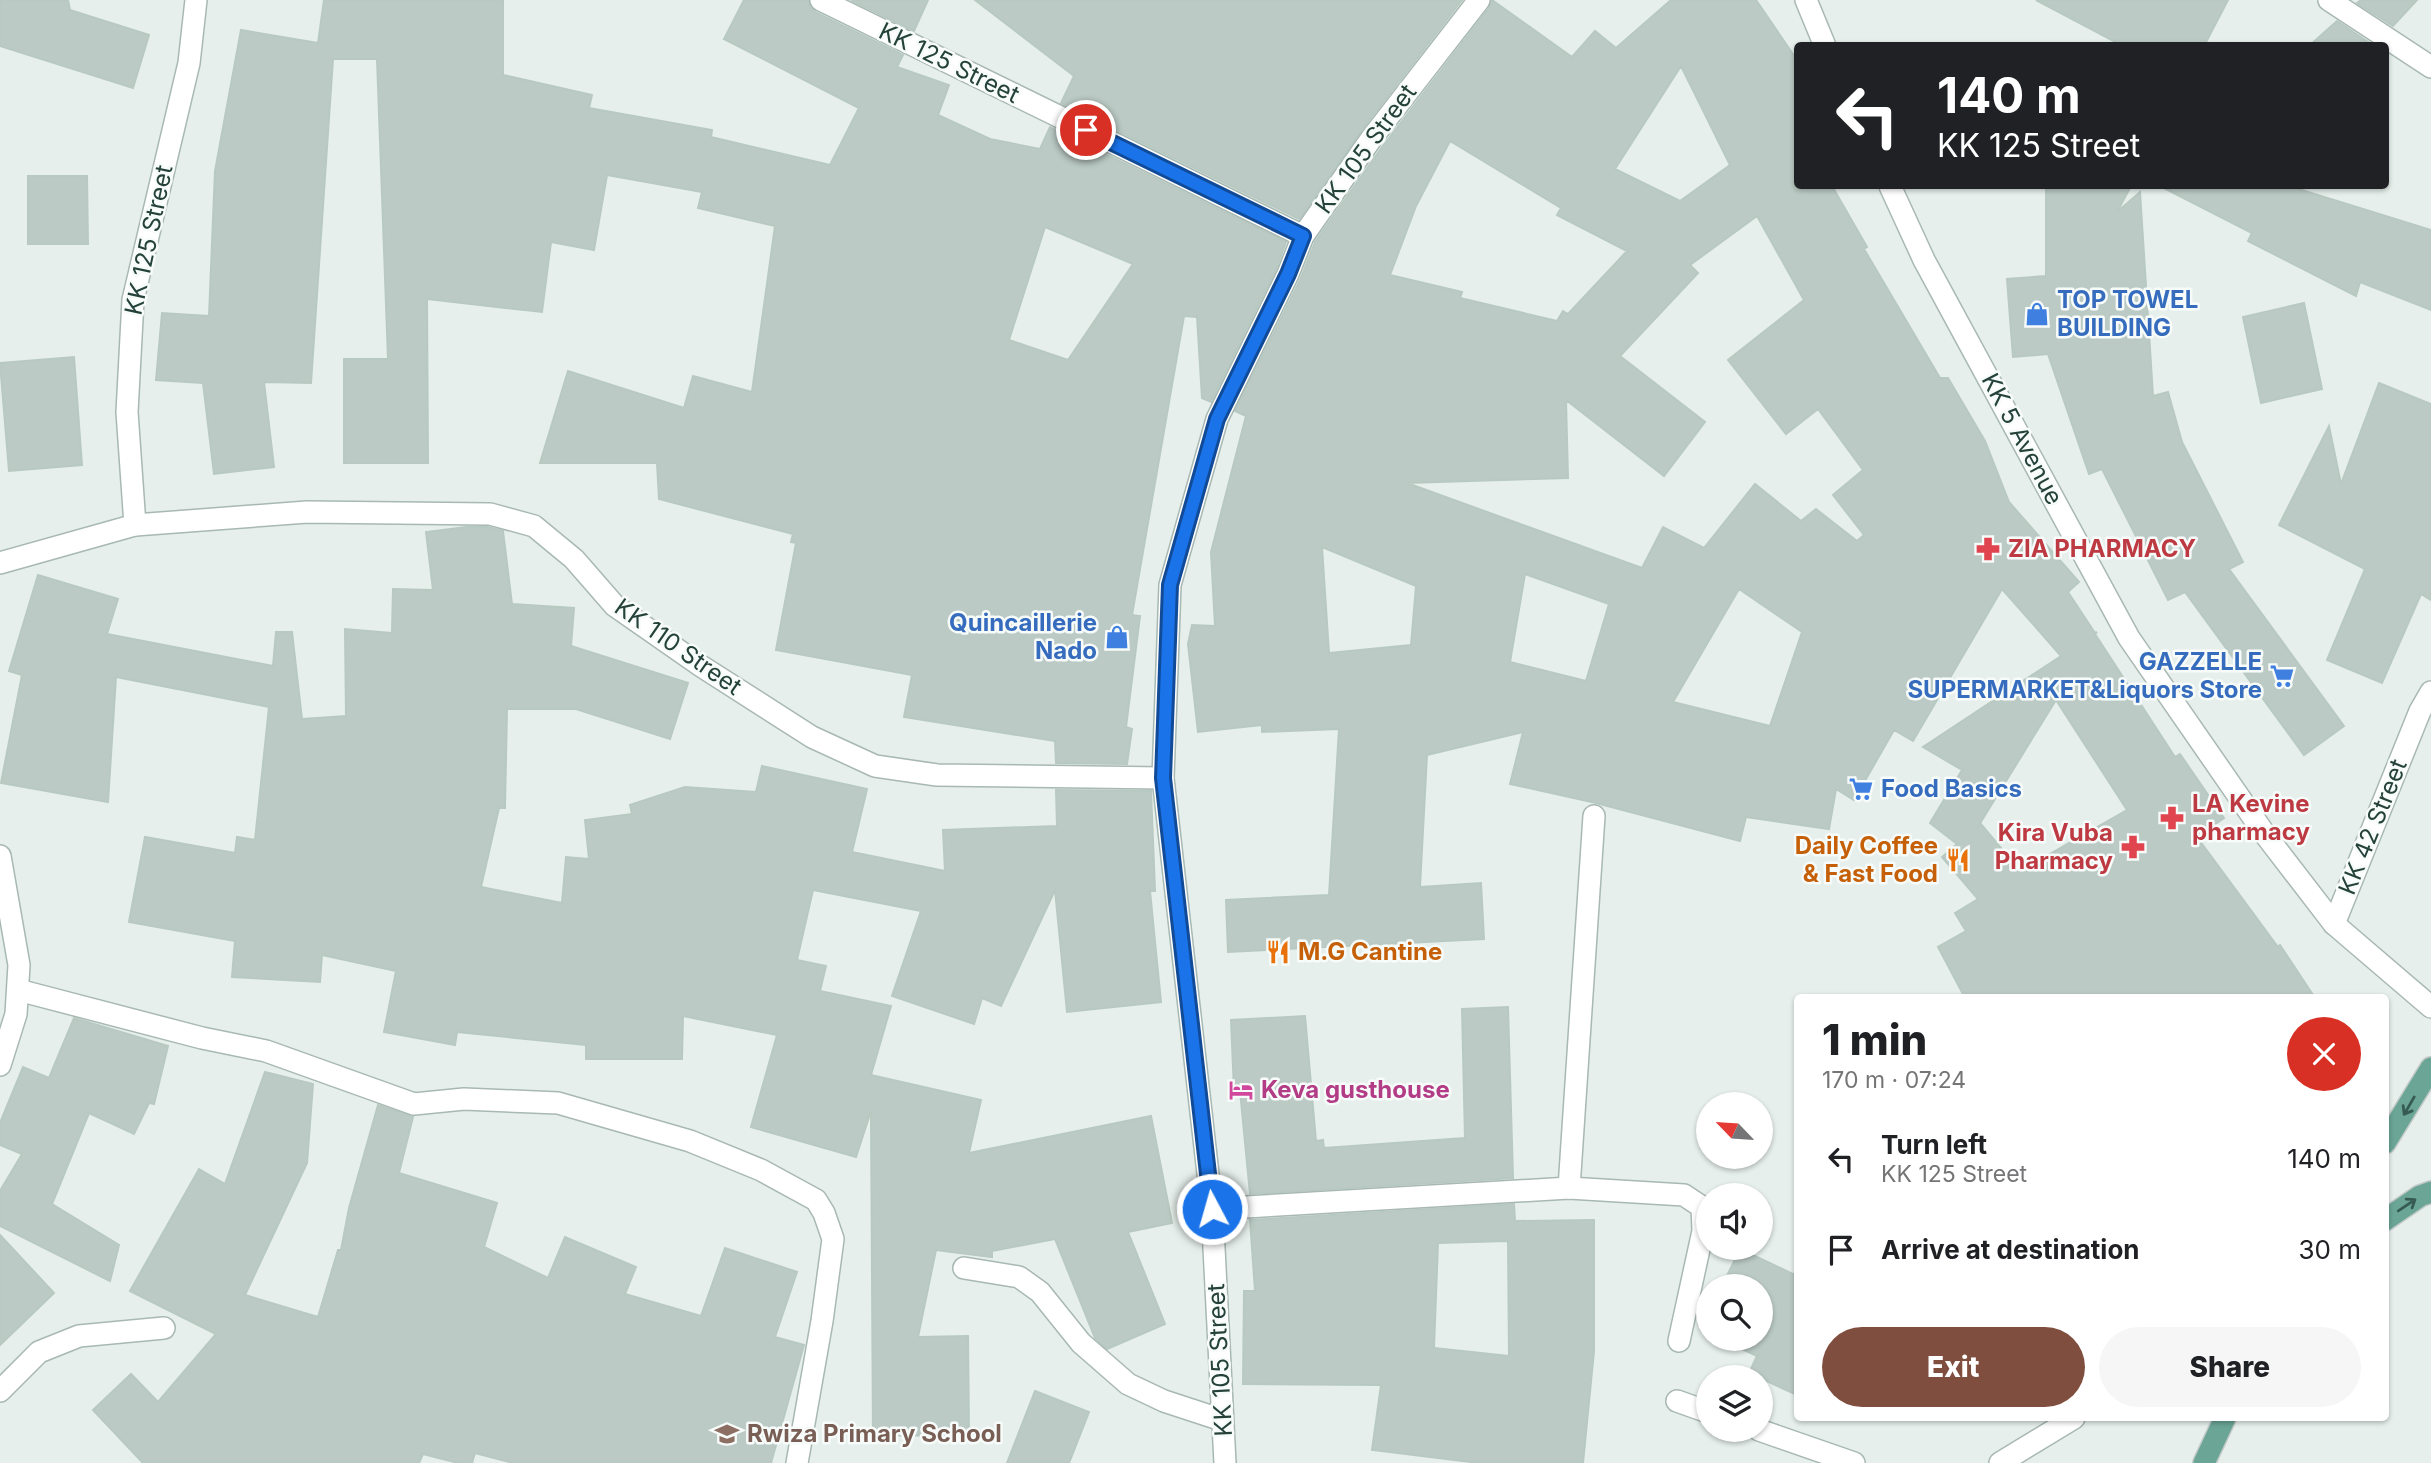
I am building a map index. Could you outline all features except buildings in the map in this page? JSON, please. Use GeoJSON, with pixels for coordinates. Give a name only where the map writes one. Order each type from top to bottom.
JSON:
{"type":"FeatureCollection","features":[{"type":"Feature","properties":{"kind":"main road"},"geometry":{"type":"LineString","coordinates":[[2389,1136],[2431,1068]]}},
{"type":"Feature","properties":{"kind":"main road"},"geometry":{"type":"LineString","coordinates":[[2389,1217],[2420,1196],[2431,1192]]}},
{"type":"Feature","properties":{"kind":"main road"},"geometry":{"type":"LineString","coordinates":[[2204,1463],[2224,1421]]}},
{"type":"Feature","properties":{"kind":"street","name":"KK 125 Street"},"geometry":{"type":"LineString","coordinates":[[135,525],[127,412],[133,300],[189,63],[196,0]]}},
{"type":"Feature","properties":{"kind":"street","name":"KK 125 Street"},"geometry":{"type":"LineString","coordinates":[[821,0],[1303,236]]}},
{"type":"Feature","properties":{"kind":"street","name":"KK 105 Street"},"geometry":{"type":"LineString","coordinates":[[1225,1463],[1212,1209],[1163,778],[1170,585],[1217,419],[1288,274],[1303,236],[1371,139],[1479,0]]}},
{"type":"Feature","properties":{"kind":"street"},"geometry":{"type":"LineString","coordinates":[[1806,0],[1823,42]]}},
{"type":"Feature","properties":{"kind":"street"},"geometry":{"type":"LineString","coordinates":[[2329,0],[2431,67]]}},
{"type":"Feature","properties":{"kind":"street","name":"KK 5 Avenue"},"geometry":{"type":"LineString","coordinates":[[1890,189],[1924,260],[2129,638],[2264,833],[2334,924],[2431,1007]]}},
{"type":"Feature","properties":{"kind":"street","name":"KK 110 Street"},"geometry":{"type":"LineString","coordinates":[[0,566],[135,525],[307,512],[490,513],[534,526],[574,559],[615,606],[701,666],[812,737],[875,766],[937,775],[1163,778]]}},
{"type":"Feature","properties":{"kind":"street","name":"KK 42 Street"},"geometry":{"type":"LineString","coordinates":[[2334,924],[2420,710],[2431,692]]}},
{"type":"Feature","properties":{"kind":"street"},"geometry":{"type":"LineString","coordinates":[[1569,1188],[1594,816]]}},
{"type":"Feature","properties":{"kind":"street"},"geometry":{"type":"LineString","coordinates":[[0,856],[19,965],[16,1014],[0,1065]]}},
{"type":"Feature","properties":{"kind":"street"},"geometry":{"type":"LineString","coordinates":[[18,990],[202,1038],[266,1051],[414,1104],[464,1099],[558,1103],[690,1141],[761,1170],[816,1200],[833,1238],[822,1321],[797,1463]]}},
{"type":"Feature","properties":{"kind":"street"},"geometry":{"type":"LineString","coordinates":[[1212,1209],[1569,1188],[1684,1195],[1702,1207],[1703,1231],[1679,1341]]}},
{"type":"Feature","properties":{"kind":"street"},"geometry":{"type":"LineString","coordinates":[[964,1268],[1019,1277],[1040,1292],[1081,1343],[1128,1384],[1164,1401],[1222,1420]]}},
{"type":"Feature","properties":{"kind":"street"},"geometry":{"type":"LineString","coordinates":[[0,1391],[39,1352],[79,1336],[164,1328]]}},
{"type":"Feature","properties":{"kind":"street"},"geometry":{"type":"LineString","coordinates":[[1677,1401],[1696,1408]]}},
{"type":"Feature","properties":{"kind":"street"},"geometry":{"type":"LineString","coordinates":[[2000,1463],[2069,1421]]}},
{"type":"Feature","properties":{"kind":"street"},"geometry":{"type":"LineString","coordinates":[[1773,1435],[1854,1463]]}},
{"type":"Feature","properties":{"kind":"place","name":"TOP TOWEL BUILDING"},"geometry":{"type":"Point","coordinates":[2037,314]}},
{"type":"Feature","properties":{"kind":"place","name":"ZIA PHARMACY"},"geometry":{"type":"Point","coordinates":[1988,549]}},
{"type":"Feature","properties":{"kind":"place","name":"Quincaillerie Nado"},"geometry":{"type":"Point","coordinates":[1117,637]}},
{"type":"Feature","properties":{"kind":"place","name":"GAZZELLE SUPERMARKET&Liquors Store"},"geometry":{"type":"Point","coordinates":[2282,676]}},
{"type":"Feature","properties":{"kind":"place","name":"Food Basics"},"geometry":{"type":"Point","coordinates":[1861,789]}},
{"type":"Feature","properties":{"kind":"place","name":"LA Kevine pharmacy"},"geometry":{"type":"Point","coordinates":[2172,818]}},
{"type":"Feature","properties":{"kind":"place","name":"Kira Vuba Pharmacy"},"geometry":{"type":"Point","coordinates":[2133,847]}},
{"type":"Feature","properties":{"kind":"place","name":"Daily Coffee & Fast Food"},"geometry":{"type":"Point","coordinates":[1958,860]}},
{"type":"Feature","properties":{"kind":"place","name":"M.G Cantine"},"geometry":{"type":"Point","coordinates":[1278,952]}},
{"type":"Feature","properties":{"kind":"place","name":"Keva gusthouse"},"geometry":{"type":"Point","coordinates":[1241,1090]}},
{"type":"Feature","properties":{"kind":"place","name":"Rwiza Primary School"},"geometry":{"type":"Point","coordinates":[727,1434]}},
{"type":"Feature","properties":{"kind":"route"},"geometry":{"type":"LineString","coordinates":[[1086,130],[1303,236],[1288,274],[1217,419],[1170,585],[1163,778],[1212,1209]]}}]}
